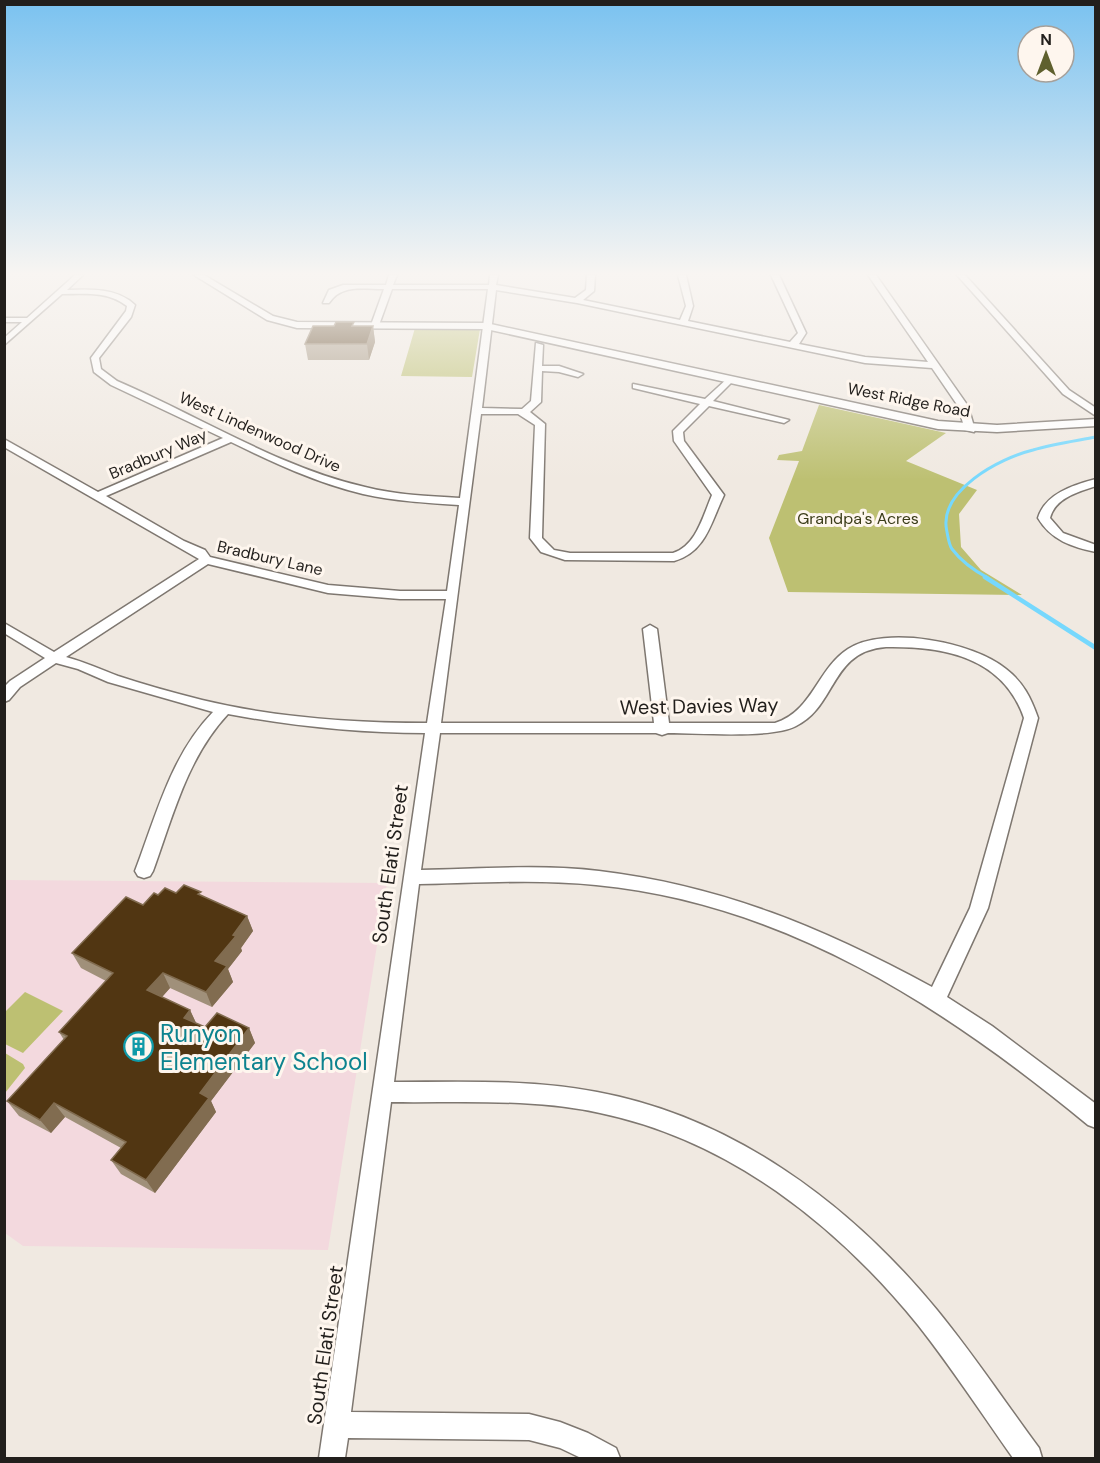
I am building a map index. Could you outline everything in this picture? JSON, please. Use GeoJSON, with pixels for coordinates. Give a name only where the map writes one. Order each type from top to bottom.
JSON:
{"type":"FeatureCollection","features":[{"type":"Feature","properties":{"kind":"street","name":"West Lindenwood Drive"},"geometry":{"type":"LineString","coordinates":[[106,343],[96,356],[97,370],[114,382],[230,439],[326,480],[360,490],[406,498],[464,502]]}},
{"type":"Feature","properties":{"kind":"street","name":"South Elati Street"},"geometry":{"type":"LineString","coordinates":[[332,1458],[411,878],[453,595],[484,343]]}},
{"type":"Feature","properties":{"kind":"street","name":"West Ridge Road"},"geometry":{"type":"LineString","coordinates":[[564,343],[969,430],[1095,422]]}},
{"type":"Feature","properties":{"kind":"street"},"geometry":{"type":"LineString","coordinates":[[783,343],[876,362],[934,365]]}},
{"type":"Feature","properties":{"kind":"street"},"geometry":{"type":"LineString","coordinates":[[919,343],[963,406],[969,430]]}},
{"type":"Feature","properties":{"kind":"street"},"geometry":{"type":"LineString","coordinates":[[1022,343],[1066,392],[1095,413]]}},
{"type":"Feature","properties":{"kind":"street"},"geometry":{"type":"LineString","coordinates":[[524,412],[536,402],[539,345]]}},
{"type":"Feature","properties":{"kind":"street"},"geometry":{"type":"LineString","coordinates":[[538,368],[558,369],[578,374]]}},
{"type":"Feature","properties":{"kind":"street"},"geometry":{"type":"LineString","coordinates":[[477,411],[524,412],[540,424],[536,538],[540,546],[550,553],[565,557],[664,558],[691,550],[717,501],[716,489],[678,438],[678,431],[729,380]]}},
{"type":"Feature","properties":{"kind":"street"},"geometry":{"type":"LineString","coordinates":[[636,386],[784,420]]}},
{"type":"Feature","properties":{"kind":"street","name":"Bradbury Way"},"geometry":{"type":"LineString","coordinates":[[97,496],[230,439]]}},
{"type":"Feature","properties":{"kind":"street","name":"Bradbury Lane"},"geometry":{"type":"LineString","coordinates":[[4,442],[201,554],[206,560],[328,589],[400,595],[453,595]]}},
{"type":"Feature","properties":{"kind":"street"},"geometry":{"type":"LineString","coordinates":[[1095,482],[1065,495],[1044,512],[1046,523],[1064,538],[1095,549]]}},
{"type":"Feature","properties":{"kind":"street"},"geometry":{"type":"LineString","coordinates":[[1047,542],[1064,538]]}},
{"type":"Feature","properties":{"kind":"street"},"geometry":{"type":"LineString","coordinates":[[4,698],[15,684],[206,560]]}},
{"type":"Feature","properties":{"kind":"street","name":"West Davies Way"},"geometry":{"type":"LineString","coordinates":[[4,627],[56,659],[83,666],[152,692],[223,710],[323,724],[432,729],[766,729],[793,723],[804,715],[850,653],[859,648],[885,642],[928,644],[952,648],[993,666],[1014,683],[1028,704],[1031,718],[979,908],[936,1000]]}},
{"type":"Feature","properties":{"kind":"street"},"geometry":{"type":"LineString","coordinates":[[650,629],[662,730]]}},
{"type":"Feature","properties":{"kind":"street"},"geometry":{"type":"LineString","coordinates":[[144,871],[189,753],[204,729],[223,710]]}},
{"type":"Feature","properties":{"kind":"street"},"geometry":{"type":"LineString","coordinates":[[411,878],[548,875],[598,879],[668,890],[749,912],[842,948],[936,1000],[1020,1055],[1095,1118]]}},
{"type":"Feature","properties":{"kind":"street"},"geometry":{"type":"LineString","coordinates":[[382,1092],[549,1095],[600,1102],[644,1113],[687,1129],[732,1150],[808,1199],[878,1262],[938,1331],[1029,1458]]}},
{"type":"Feature","properties":{"kind":"street"},"geometry":{"type":"LineString","coordinates":[[337,1425],[529,1427],[556,1432],[579,1441],[606,1458]]}},
{"type":"Feature","properties":{"kind":"shaded area"},"geometry":{"type":"Polygon","coordinates":[[[5,880],[387,883],[328,1250],[23,1246],[5,1233],[5,880]]]}},
{"type":"Feature","properties":{"kind":"green space"},"geometry":{"type":"Polygon","coordinates":[[[411,343],[478,343],[472,377],[401,376],[411,343]]]}},
{"type":"Feature","properties":{"kind":"green space","name":"Grandpa's Acres"},"geometry":{"type":"Polygon","coordinates":[[[819,405],[946,433],[906,461],[977,490],[959,514],[961,547],[981,570],[1022,595],[788,592],[769,538],[799,461],[777,460],[779,455],[802,451],[819,405]]]}},
{"type":"Feature","properties":{"kind":"green space"},"geometry":{"type":"Polygon","coordinates":[[[25,992],[63,1011],[23,1053],[5,1044],[4,1013],[25,992]]]}},
{"type":"Feature","properties":{"kind":"green space"},"geometry":{"type":"Polygon","coordinates":[[[5,1053],[23,1064],[25,1068],[5,1093],[5,1053]]]}},
{"type":"Feature","properties":{"kind":"building"},"geometry":{"type":"Polygon","coordinates":[[[305,343],[367,343],[367,344],[305,343]]]}},
{"type":"Feature","properties":{"kind":"building","name":"Runyon Elementary School"},"geometry":{"type":"Polygon","coordinates":[[[184,885],[201,892],[198,894],[247,916],[233,935],[236,936],[215,961],[227,966],[206,992],[163,973],[147,990],[190,1010],[184,1018],[205,1027],[217,1013],[249,1028],[200,1093],[209,1098],[146,1180],[111,1160],[126,1142],[54,1103],[40,1120],[7,1101],[67,1036],[59,1032],[113,973],[72,953],[126,897],[143,905],[154,893],[158,895],[165,888],[176,893],[184,885]]]}},
{"type":"Feature","properties":{"kind":"waterway"},"geometry":{"type":"LineString","coordinates":[[988,578],[964,562],[949,543],[946,517],[961,490],[989,469],[1019,454],[1096,437]]}},
{"type":"Feature","properties":{"kind":"waterway"},"geometry":{"type":"LineString","coordinates":[[985,577],[1096,648]]}},
{"type":"Feature","properties":{"kind":"place","name":"Runyon Elementary School"},"geometry":{"type":"Point","coordinates":[139,1047]}}]}
